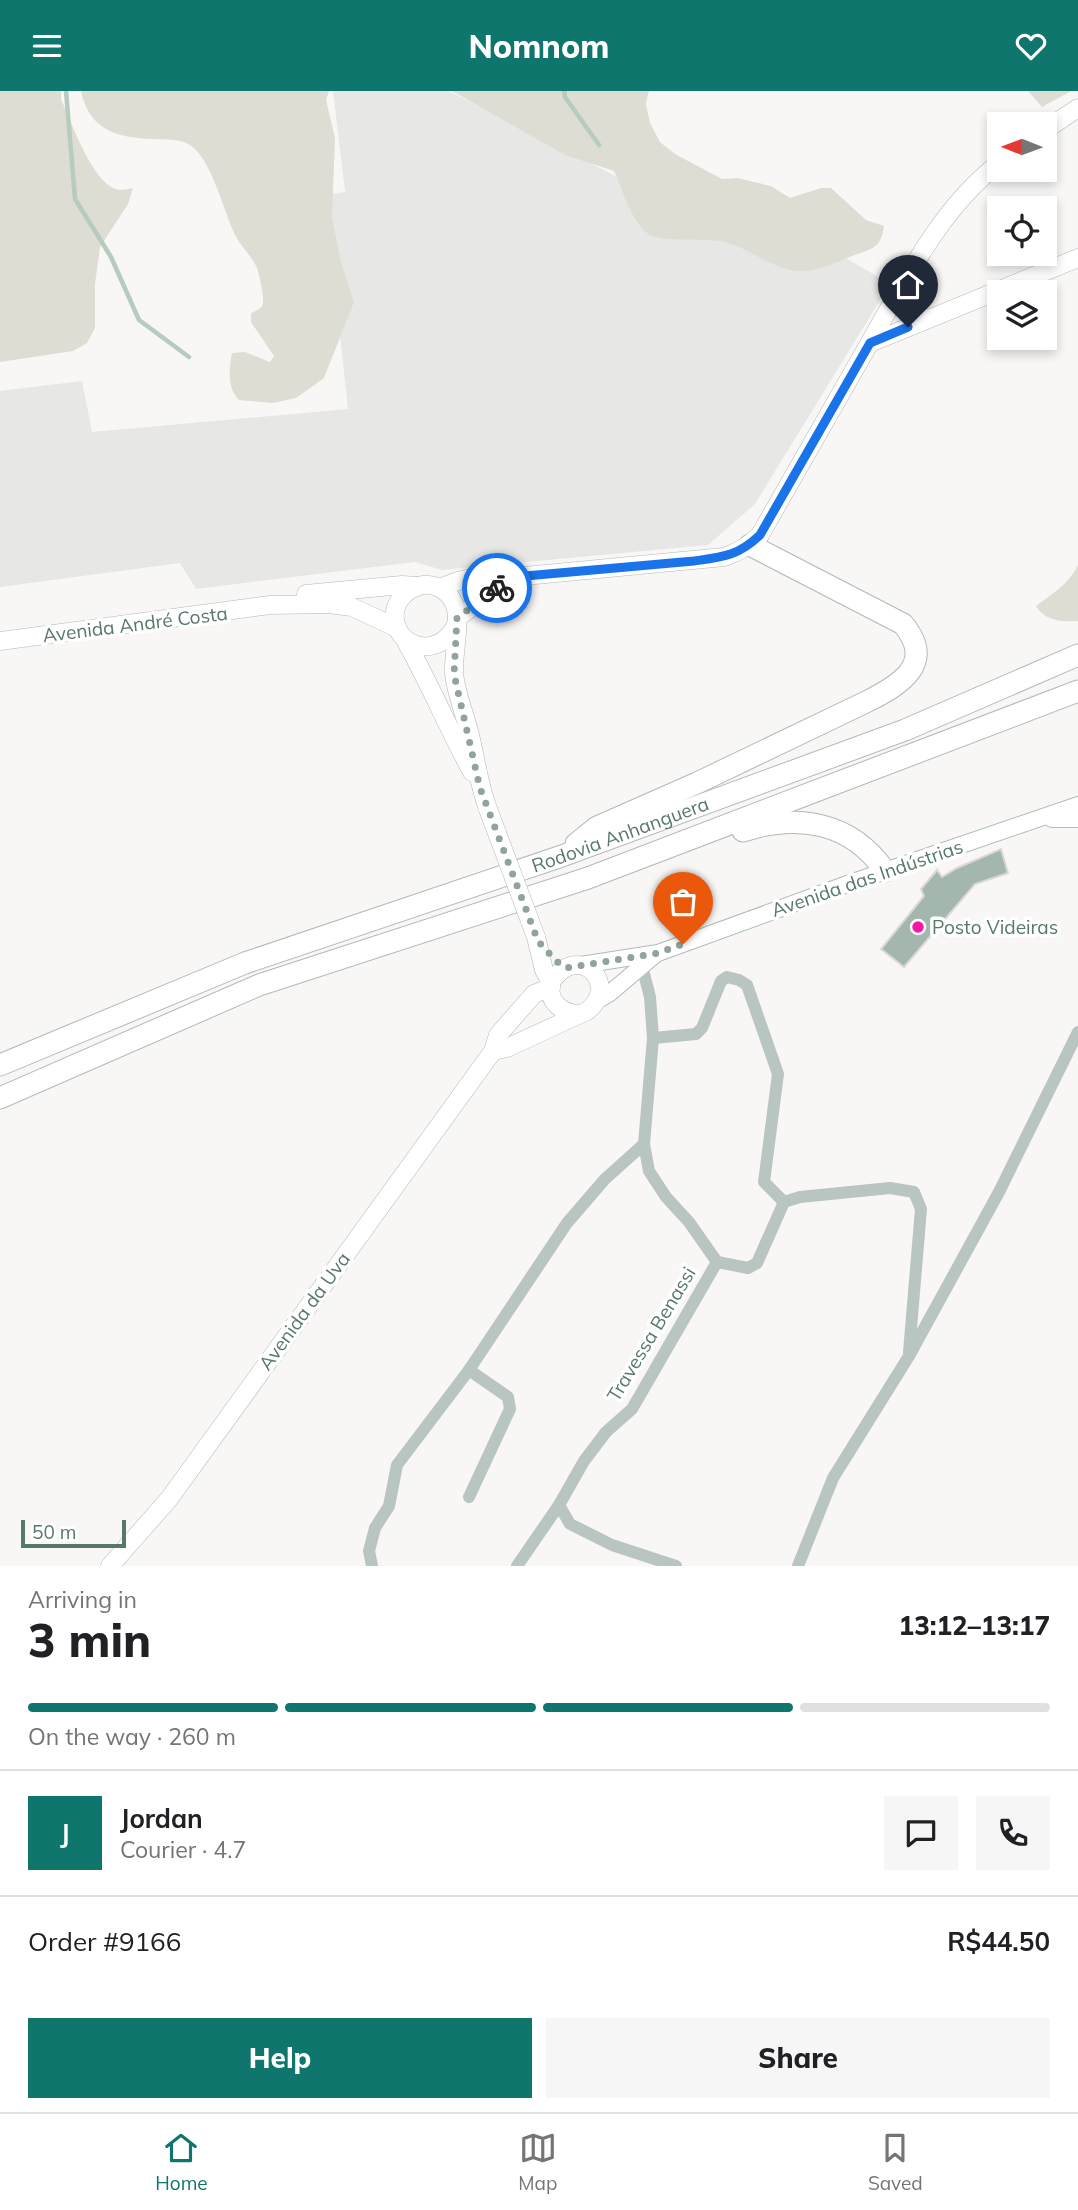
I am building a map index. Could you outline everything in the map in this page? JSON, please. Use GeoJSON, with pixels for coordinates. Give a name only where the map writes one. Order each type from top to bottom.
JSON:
{"type":"FeatureCollection","features":[{"type":"Feature","properties":{"kind":"highway"},"geometry":{"type":"LineString","coordinates":[[562,856],[597,827],[697,783],[866,702],[892,689],[908,676],[915,662],[916,648],[913,636],[903,624],[750,545]]}},
{"type":"Feature","properties":{"kind":"highway","name":"Rodovia Anhanguera"},"geometry":{"type":"LineString","coordinates":[[0,1065],[246,963],[562,856],[905,730],[1078,655]]}},
{"type":"Feature","properties":{"kind":"highway","name":"Rodovia Anhanguera"},"geometry":{"type":"LineString","coordinates":[[0,1098],[259,985],[588,878],[1078,691]]}},
{"type":"Feature","properties":{"kind":"highway"},"geometry":{"type":"LineString","coordinates":[[588,878],[627,870],[759,826],[786,821],[807,822],[831,828],[856,841],[874,855],[885,871]]}},
{"type":"Feature","properties":{"kind":"main road"},"geometry":{"type":"LineString","coordinates":[[1057,123],[1076,111]]}},
{"type":"Feature","properties":{"kind":"main road"},"geometry":{"type":"LineString","coordinates":[[441,588],[453,582],[495,576],[514,577],[724,557],[750,545],[760,535],[915,261],[951,209],[987,173]]}},
{"type":"Feature","properties":{"kind":"main road"},"geometry":{"type":"LineString","coordinates":[[870,343],[1078,258]]}},
{"type":"Feature","properties":{"kind":"main road"},"geometry":{"type":"LineString","coordinates":[[899,289],[902,307],[928,319]]}},
{"type":"Feature","properties":{"kind":"main road"},"geometry":{"type":"LineString","coordinates":[[270,605],[329,604],[352,607],[400,632],[412,643],[422,647],[433,646],[451,635],[457,621],[514,577]]}},
{"type":"Feature","properties":{"kind":"main road"},"geometry":{"type":"LineString","coordinates":[[270,605],[294,595],[402,585],[441,588],[453,601],[457,621],[454,674],[480,788]]}},
{"type":"Feature","properties":{"kind":"main road"},"geometry":{"type":"LineString","coordinates":[[416,586],[408,591],[396,608],[400,632],[426,677],[454,740],[480,788],[537,939],[556,1004],[562,1010],[580,1014]]}},
{"type":"Feature","properties":{"kind":"main road","name":"Avenida André Costa"},"geometry":{"type":"LineString","coordinates":[[0,641],[270,605]]}},
{"type":"Feature","properties":{"kind":"main road","name":"Avenida das Indústrias"},"geometry":{"type":"LineString","coordinates":[[573,966],[658,953],[1078,805]]}},
{"type":"Feature","properties":{"kind":"main road"},"geometry":{"type":"LineString","coordinates":[[1039,819],[1078,819]]}},
{"type":"Feature","properties":{"kind":"main road"},"geometry":{"type":"LineString","coordinates":[[493,1051],[507,1048],[587,1011],[598,1000],[598,978],[588,967],[556,961],[537,939]]}},
{"type":"Feature","properties":{"kind":"main road","name":"Avenida das Indústrias"},"geometry":{"type":"LineString","coordinates":[[598,1000],[658,953]]}},
{"type":"Feature","properties":{"kind":"main road"},"geometry":{"type":"LineString","coordinates":[[551,985],[573,966]]}},
{"type":"Feature","properties":{"kind":"main road","name":"Avenida da Uva"},"geometry":{"type":"LineString","coordinates":[[110,1566],[169,1499],[493,1051],[498,1035],[534,994],[551,985]]}},
{"type":"Feature","properties":{"kind":"street"},"geometry":{"type":"LineString","coordinates":[[372,1566],[369,1551],[375,1528],[389,1506],[397,1465],[469,1370],[567,1223],[605,1179],[644,1144],[653,1038],[650,997],[642,966]]}},
{"type":"Feature","properties":{"kind":"street"},"geometry":{"type":"LineString","coordinates":[[653,1038],[696,1034],[702,1028],[721,981],[727,977],[739,979],[747,985],[778,1074],[764,1182],[784,1202]]}},
{"type":"Feature","properties":{"kind":"street"},"geometry":{"type":"LineString","coordinates":[[798,1566],[834,1478],[909,1356],[999,1192],[1078,1032]]}},
{"type":"Feature","properties":{"kind":"street","name":"Travessa Benassi"},"geometry":{"type":"LineString","coordinates":[[517,1566],[592,1451],[606,1432],[632,1409],[717,1262],[690,1222],[666,1197],[649,1171],[644,1144]]}},
{"type":"Feature","properties":{"kind":"street"},"geometry":{"type":"LineString","coordinates":[[717,1262],[748,1268],[757,1263],[784,1202],[800,1197],[890,1188],[914,1192],[921,1209],[909,1356]]}},
{"type":"Feature","properties":{"kind":"street"},"geometry":{"type":"LineString","coordinates":[[469,1370],[508,1397],[510,1409],[469,1497]]}},
{"type":"Feature","properties":{"kind":"street"},"geometry":{"type":"LineString","coordinates":[[559,1505],[570,1524],[612,1545],[677,1566]]}},
{"type":"Feature","properties":{"kind":"shaded area"},"geometry":{"type":"Polygon","coordinates":[[[0,91],[61,91],[61,99],[76,135],[99,175],[116,189],[133,188],[128,204],[100,247],[95,284],[95,328],[87,343],[73,351],[0,362],[0,91]]]}},
{"type":"Feature","properties":{"kind":"shaded area"},"geometry":{"type":"Polygon","coordinates":[[[81,91],[329,91],[326,100],[335,138],[332,218],[341,262],[354,302],[324,378],[296,398],[273,403],[239,400],[231,384],[232,353],[245,352],[270,362],[274,356],[251,322],[251,313],[263,303],[258,271],[235,235],[211,173],[198,152],[186,143],[128,137],[106,129],[91,115],[81,91]]]}},
{"type":"Feature","properties":{"kind":"shaded area"},"geometry":{"type":"Polygon","coordinates":[[[333,91],[449,91],[647,192],[807,235],[890,284],[755,504],[708,545],[442,570],[415,562],[196,589],[180,563],[0,587],[0,391],[82,381],[92,432],[348,409],[325,195],[345,192],[333,91]]]}},
{"type":"Feature","properties":{"kind":"shaded area"},"geometry":{"type":"Polygon","coordinates":[[[452,91],[649,91],[646,104],[650,123],[660,142],[675,154],[722,179],[737,178],[771,186],[790,198],[821,188],[831,188],[866,220],[884,226],[883,234],[878,244],[870,249],[807,271],[781,267],[725,242],[653,236],[636,220],[614,171],[565,155],[452,91]]]}},
{"type":"Feature","properties":{"kind":"shaded area"},"geometry":{"type":"Polygon","coordinates":[[[1028,91],[1071,91],[1042,107],[1028,91]]]}},
{"type":"Feature","properties":{"kind":"shaded area"},"geometry":{"type":"Polygon","coordinates":[[[1078,565],[1078,621],[1060,621],[1044,615],[1036,606],[1065,583],[1078,565]]]}},
{"type":"Feature","properties":{"kind":"building","name":"Posto Videiras"},"geometry":{"type":"Polygon","coordinates":[[[1001,849],[1008,873],[975,884],[904,967],[881,949],[924,896],[921,889],[937,870],[942,877],[1001,849]]]}},
{"type":"Feature","properties":{"kind":"waterway"},"geometry":{"type":"LineString","coordinates":[[66,91],[75,199],[111,257],[139,320],[189,357]]}},
{"type":"Feature","properties":{"kind":"waterway"},"geometry":{"type":"LineString","coordinates":[[564,91],[565,97],[599,145]]}},
{"type":"Feature","properties":{"kind":"way so far"},"geometry":{"type":"LineString","coordinates":[[497,588],[457,618],[454,674],[470,734],[480,788],[538,941],[547,953],[566,968],[658,953],[683,944]]}},
{"type":"Feature","properties":{"kind":"place","name":"Posto Videiras"},"geometry":{"type":"Point","coordinates":[918,927]}},
{"type":"Feature","properties":{"kind":"route"},"geometry":{"type":"LineString","coordinates":[[497,588],[514,577],[724,557],[750,545],[760,535],[870,343],[908,327]]}}]}
